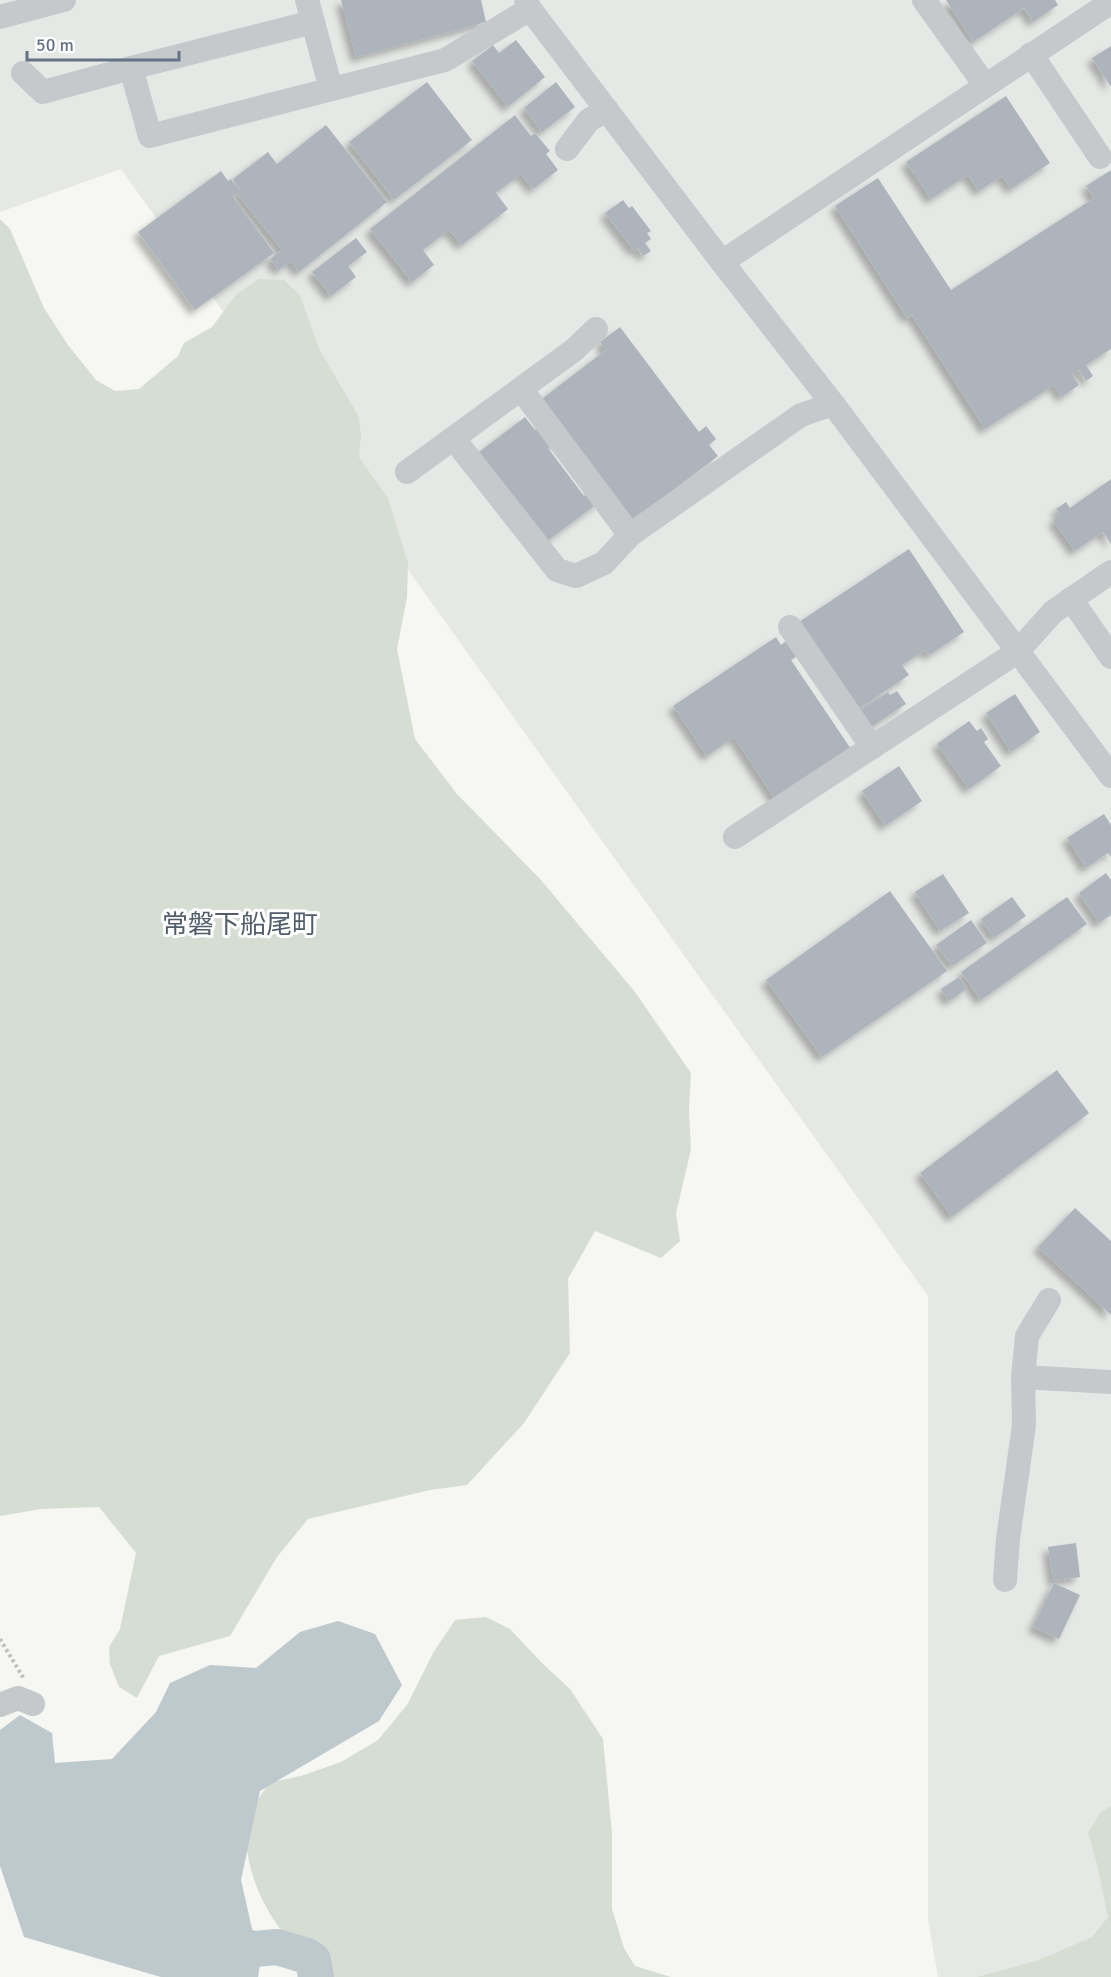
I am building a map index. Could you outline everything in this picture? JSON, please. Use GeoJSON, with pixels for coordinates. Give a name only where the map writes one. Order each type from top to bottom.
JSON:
{"type":"FeatureCollection","features":[{"type":"Feature","properties":{"kind":"street"},"geometry":{"type":"LineString","coordinates":[[0,17],[64,0]]}},
{"type":"Feature","properties":{"kind":"street"},"geometry":{"type":"LineString","coordinates":[[924,0],[985,85]]}},
{"type":"Feature","properties":{"kind":"street"},"geometry":{"type":"LineString","coordinates":[[722,262],[1111,2]]}},
{"type":"Feature","properties":{"kind":"street"},"geometry":{"type":"LineString","coordinates":[[131,68],[150,136],[445,60],[528,4],[722,262],[833,404],[1111,776]]}},
{"type":"Feature","properties":{"kind":"street"},"geometry":{"type":"LineString","coordinates":[[23,73],[44,92],[131,68],[310,11],[331,89]]}},
{"type":"Feature","properties":{"kind":"street"},"geometry":{"type":"LineString","coordinates":[[1031,54],[1100,157]]}},
{"type":"Feature","properties":{"kind":"street"},"geometry":{"type":"LineString","coordinates":[[567,149],[589,120],[607,110]]}},
{"type":"Feature","properties":{"kind":"street"},"geometry":{"type":"LineString","coordinates":[[407,472],[454,440],[574,350],[596,329]]}},
{"type":"Feature","properties":{"kind":"street"},"geometry":{"type":"LineString","coordinates":[[521,389],[630,535]]}},
{"type":"Feature","properties":{"kind":"street"},"geometry":{"type":"LineString","coordinates":[[454,440],[557,570],[576,576],[604,563],[630,535],[801,415],[833,404]]}},
{"type":"Feature","properties":{"kind":"street"},"geometry":{"type":"LineString","coordinates":[[735,837],[1017,652],[1053,612],[1111,572]]}},
{"type":"Feature","properties":{"kind":"street"},"geometry":{"type":"LineString","coordinates":[[1071,599],[1111,657]]}},
{"type":"Feature","properties":{"kind":"street"},"geometry":{"type":"LineString","coordinates":[[790,627],[872,747]]}},
{"type":"Feature","properties":{"kind":"street"},"geometry":{"type":"LineString","coordinates":[[1005,1580],[1008,1539],[1024,1425],[1023,1377],[1027,1336],[1049,1300]]}},
{"type":"Feature","properties":{"kind":"street"},"geometry":{"type":"LineString","coordinates":[[1023,1377],[1111,1382]]}},
{"type":"Feature","properties":{"kind":"street"},"geometry":{"type":"LineString","coordinates":[[0,1705],[30,1694]]}},
{"type":"Feature","properties":{"kind":"path"},"geometry":{"type":"LineString","coordinates":[[0,1639],[30,1694]]}},
{"type":"Feature","properties":{"kind":"shaded area"},"geometry":{"type":"Polygon","coordinates":[[[0,0],[1111,0],[1111,1977],[938,1977],[928,1919],[928,1296],[121,169],[0,212],[0,0]]]}},
{"type":"Feature","properties":{"kind":"shaded area"},"geometry":{"type":"Polygon","coordinates":[[[0,219],[10,229],[44,308],[68,345],[96,380],[115,391],[139,389],[178,356],[184,343],[212,327],[236,295],[258,279],[284,280],[300,295],[319,349],[358,415],[361,435],[359,457],[388,498],[408,563],[407,597],[397,649],[415,739],[457,794],[541,880],[635,992],[691,1073],[689,1110],[691,1149],[676,1214],[680,1241],[661,1258],[595,1231],[568,1279],[570,1353],[524,1423],[467,1485],[430,1490],[308,1519],[277,1557],[230,1636],[159,1656],[137,1698],[119,1687],[110,1664],[109,1647],[120,1629],[136,1553],[99,1507],[41,1509],[0,1516],[0,219]]]}},
{"type":"Feature","properties":{"kind":"shaded area"},"geometry":{"type":"Polygon","coordinates":[[[486,1617],[510,1629],[570,1689],[603,1739],[612,1833],[612,1909],[624,1948],[635,1966],[671,1977],[312,1977],[312,1969],[281,1930],[264,1903],[252,1873],[245,1836],[251,1813],[269,1783],[304,1775],[341,1762],[378,1740],[407,1705],[433,1653],[455,1620],[486,1617]]]}},
{"type":"Feature","properties":{"kind":"shaded area"},"geometry":{"type":"Polygon","coordinates":[[[338,1621],[375,1634],[402,1685],[379,1721],[260,1791],[241,1880],[260,1964],[258,1977],[161,1977],[24,1937],[0,1866],[0,1730],[20,1715],[52,1733],[55,1763],[112,1759],[156,1712],[170,1683],[210,1665],[256,1668],[300,1632],[338,1621]]]}},
{"type":"Feature","properties":{"kind":"shaded area"},"geometry":{"type":"Polygon","coordinates":[[[1111,1806],[1111,1977],[977,1977],[1039,1960],[1092,1937],[1108,1917],[1088,1832],[1101,1812],[1111,1806]]]}},
{"type":"Feature","properties":{"kind":"building"},"geometry":{"type":"Polygon","coordinates":[[[341,0],[481,0],[486,22],[356,57],[341,0]]]}},
{"type":"Feature","properties":{"kind":"building"},"geometry":{"type":"Polygon","coordinates":[[[946,0],[1055,0],[1058,5],[1033,22],[1024,8],[973,42],[946,0]]]}},
{"type":"Feature","properties":{"kind":"building"},"geometry":{"type":"Polygon","coordinates":[[[516,40],[545,77],[508,107],[472,61],[493,45],[499,53],[516,40]]]}},
{"type":"Feature","properties":{"kind":"building"},"geometry":{"type":"Polygon","coordinates":[[[1111,46],[1111,87],[1092,58],[1111,46]]]}},
{"type":"Feature","properties":{"kind":"building"},"geometry":{"type":"Polygon","coordinates":[[[427,82],[472,140],[394,200],[349,142],[427,82]]]}},
{"type":"Feature","properties":{"kind":"building"},"geometry":{"type":"Polygon","coordinates":[[[556,82],[575,107],[542,132],[524,108],[556,82]]]}},
{"type":"Feature","properties":{"kind":"building"},"geometry":{"type":"Polygon","coordinates":[[[1006,96],[1050,163],[1011,189],[1002,176],[979,191],[968,175],[931,199],[906,162],[1006,96]]]}},
{"type":"Feature","properties":{"kind":"building"},"geometry":{"type":"Polygon","coordinates":[[[515,115],[531,136],[535,133],[550,151],[546,154],[558,170],[533,189],[521,174],[496,193],[508,209],[462,245],[449,230],[423,250],[434,265],[412,282],[370,229],[515,115]]]}},
{"type":"Feature","properties":{"kind":"building"},"geometry":{"type":"Polygon","coordinates":[[[326,125],[387,202],[299,272],[291,261],[279,270],[270,259],[282,250],[238,195],[242,192],[233,179],[268,152],[277,164],[326,125]]]}},
{"type":"Feature","properties":{"kind":"building"},"geometry":{"type":"Polygon","coordinates":[[[1111,170],[1111,349],[1086,365],[1093,376],[1086,381],[1079,370],[1072,374],[1079,385],[1062,397],[1054,385],[985,429],[912,315],[907,318],[835,206],[878,178],[951,290],[1094,198],[1086,186],[1111,170]]]}},
{"type":"Feature","properties":{"kind":"building"},"geometry":{"type":"Polygon","coordinates":[[[221,171],[228,181],[231,179],[240,191],[233,197],[274,253],[195,310],[138,232],[221,171]]]}},
{"type":"Feature","properties":{"kind":"building"},"geometry":{"type":"Polygon","coordinates":[[[623,200],[629,208],[632,206],[651,231],[647,233],[651,239],[645,243],[651,251],[643,256],[638,248],[634,251],[605,213],[623,200]]]}},
{"type":"Feature","properties":{"kind":"building"},"geometry":{"type":"Polygon","coordinates":[[[356,238],[367,252],[348,266],[356,277],[331,296],[312,272],[356,238]]]}},
{"type":"Feature","properties":{"kind":"building"},"geometry":{"type":"Polygon","coordinates":[[[620,327],[699,432],[706,426],[716,439],[709,445],[718,456],[631,522],[565,435],[548,448],[584,496],[594,489],[602,500],[546,542],[479,452],[525,417],[535,430],[551,418],[539,401],[606,350],[600,342],[620,327]]]}},
{"type":"Feature","properties":{"kind":"building"},"geometry":{"type":"Polygon","coordinates":[[[1111,479],[1111,544],[1103,532],[1075,551],[1053,520],[1060,515],[1056,509],[1066,502],[1070,508],[1111,479]]]}},
{"type":"Feature","properties":{"kind":"building"},"geometry":{"type":"Polygon","coordinates":[[[909,549],[964,632],[929,655],[925,650],[902,665],[909,675],[857,710],[799,622],[909,549]]]}},
{"type":"Feature","properties":{"kind":"building"},"geometry":{"type":"Polygon","coordinates":[[[776,637],[781,645],[786,641],[796,657],[791,660],[851,749],[779,805],[734,737],[707,756],[673,706],[776,637]]]}},
{"type":"Feature","properties":{"kind":"building"},"geometry":{"type":"Polygon","coordinates":[[[897,691],[906,704],[871,727],[860,710],[888,692],[890,695],[897,691]]]}},
{"type":"Feature","properties":{"kind":"building"},"geometry":{"type":"Polygon","coordinates":[[[1015,694],[1040,732],[1011,752],[986,713],[1015,694]]]}},
{"type":"Feature","properties":{"kind":"building"},"geometry":{"type":"Polygon","coordinates":[[[969,721],[977,731],[981,728],[988,739],[984,742],[1001,766],[969,789],[937,744],[969,721]]]}},
{"type":"Feature","properties":{"kind":"building"},"geometry":{"type":"Polygon","coordinates":[[[899,766],[922,801],[885,826],[862,791],[899,766]]]}},
{"type":"Feature","properties":{"kind":"building"},"geometry":{"type":"Polygon","coordinates":[[[1104,814],[1111,825],[1111,857],[1108,853],[1086,868],[1067,838],[1104,814]]]}},
{"type":"Feature","properties":{"kind":"building"},"geometry":{"type":"Polygon","coordinates":[[[1106,873],[1111,880],[1111,915],[1099,923],[1079,893],[1106,873]]]}},
{"type":"Feature","properties":{"kind":"building"},"geometry":{"type":"Polygon","coordinates":[[[943,874],[969,913],[940,931],[915,892],[943,874]]]}},
{"type":"Feature","properties":{"kind":"building"},"geometry":{"type":"Polygon","coordinates":[[[890,891],[947,971],[822,1057],[766,980],[890,891]]]}},
{"type":"Feature","properties":{"kind":"building"},"geometry":{"type":"Polygon","coordinates":[[[1012,897],[1026,916],[994,938],[981,919],[1012,897]]]}},
{"type":"Feature","properties":{"kind":"building"},"geometry":{"type":"Polygon","coordinates":[[[1067,897],[1087,924],[981,1000],[961,972],[1067,897]]]}},
{"type":"Feature","properties":{"kind":"building"},"geometry":{"type":"Polygon","coordinates":[[[971,920],[987,943],[952,966],[936,945],[971,920]]]}},
{"type":"Feature","properties":{"kind":"building"},"geometry":{"type":"Polygon","coordinates":[[[959,977],[967,989],[949,1001],[941,989],[959,977]]]}},
{"type":"Feature","properties":{"kind":"building"},"geometry":{"type":"Polygon","coordinates":[[[1057,1070],[1089,1113],[952,1217],[920,1173],[1057,1070]]]}},
{"type":"Feature","properties":{"kind":"building"},"geometry":{"type":"Polygon","coordinates":[[[1075,1208],[1111,1241],[1111,1315],[1038,1247],[1075,1208]]]}},
{"type":"Feature","properties":{"kind":"building"},"geometry":{"type":"Polygon","coordinates":[[[1076,1543],[1080,1577],[1053,1581],[1048,1547],[1076,1543]]]}},
{"type":"Feature","properties":{"kind":"building"},"geometry":{"type":"Polygon","coordinates":[[[1054,1583],[1080,1595],[1059,1639],[1033,1627],[1054,1583]]]}},
{"type":"Feature","properties":{"kind":"waterway"},"geometry":{"type":"LineString","coordinates":[[239,1946],[255,1949],[277,1947],[307,1956],[313,1960],[316,1977]]}},
{"type":"Feature","properties":{"kind":"district","name":"常磐下船尾町"},"geometry":{"type":"Point","coordinates":[240,925]}}]}
